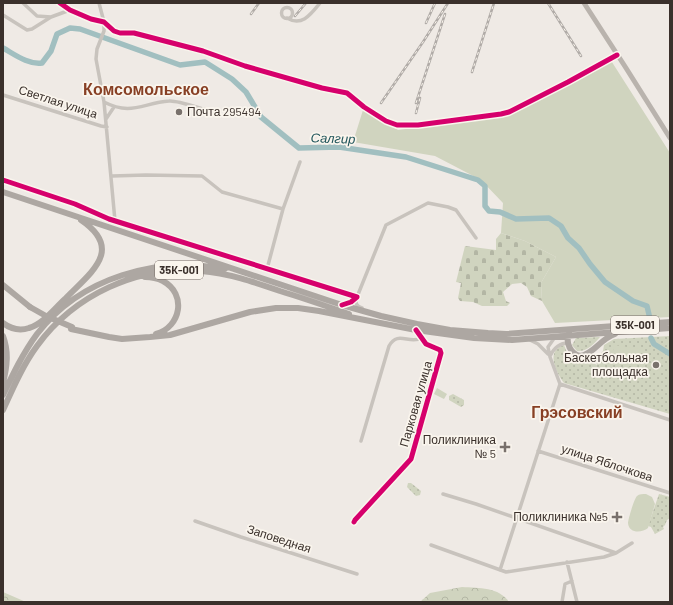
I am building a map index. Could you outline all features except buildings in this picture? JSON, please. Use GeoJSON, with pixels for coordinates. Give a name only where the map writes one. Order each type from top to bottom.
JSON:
{"type":"FeatureCollection","features":[{"type":"Feature","properties":{"kind":"main road","name":"35К-001"},"geometry":{"type":"LineString","coordinates":[[3,192],[342,305],[416,327],[500,334],[670,322]]}},
{"type":"Feature","properties":{"kind":"main road"},"geometry":{"type":"LineString","coordinates":[[3,324],[17,330],[36,325],[97,266],[102,256],[101,240],[94,229],[76,216]]}},
{"type":"Feature","properties":{"kind":"main road"},"geometry":{"type":"LineString","coordinates":[[3,395],[24,354],[46,325],[73,301],[99,285],[126,274],[165,265],[200,265],[241,271]]}},
{"type":"Feature","properties":{"kind":"main road","name":"35К-001"},"geometry":{"type":"LineString","coordinates":[[3,410],[26,363],[37,346],[60,320],[77,306],[102,290],[137,277],[157,272],[200,271],[221,274],[263,285],[368,320],[488,339],[512,340],[555,337],[568,339],[670,328]]}},
{"type":"Feature","properties":{"kind":"main road"},"geometry":{"type":"LineString","coordinates":[[71,328],[122,336],[156,334],[169,328],[175,320],[178,312],[178,302],[173,290],[168,284],[161,280],[137,277]]}},
{"type":"Feature","properties":{"kind":"main road"},"geometry":{"type":"LineString","coordinates":[[3,285],[30,308]]}},
{"type":"Feature","properties":{"kind":"main road"},"geometry":{"type":"LineString","coordinates":[[3,289],[30,308],[71,328],[109,338],[150,338],[170,335],[250,312],[276,308],[298,308],[368,320]]}},
{"type":"Feature","properties":{"kind":"main road"},"geometry":{"type":"LineString","coordinates":[[600,328],[570,333],[568,339],[573,353],[576,355],[584,355],[591,352],[605,339],[623,332]]}},
{"type":"Feature","properties":{"kind":"main road"},"geometry":{"type":"LineString","coordinates":[[3,336],[7,355],[7,370],[3,383]]}},
{"type":"Feature","properties":{"kind":"street"},"geometry":{"type":"LineString","coordinates":[[23,3],[37,16],[51,17]]}},
{"type":"Feature","properties":{"kind":"street"},"geometry":{"type":"LineString","coordinates":[[60,3],[70,10],[91,19],[104,22],[114,31],[120,33],[134,32],[203,51],[266,72],[347,93],[364,107],[386,121],[404,126],[505,113],[568,82],[617,55]]}},
{"type":"Feature","properties":{"kind":"street"},"geometry":{"type":"LineString","coordinates":[[99,3],[104,22],[104,31],[100,39],[96,59],[106,119],[115,221]]}},
{"type":"Feature","properties":{"kind":"street"},"geometry":{"type":"LineString","coordinates":[[287,18],[292,22],[298,22],[307,17],[320,3]]}},
{"type":"Feature","properties":{"kind":"street"},"geometry":{"type":"LineString","coordinates":[[584,3],[670,138]]}},
{"type":"Feature","properties":{"kind":"street"},"geometry":{"type":"LineString","coordinates":[[3,14],[27,30],[32,29],[51,17],[70,10]]}},
{"type":"Feature","properties":{"kind":"street","name":"Светлая улица"},"geometry":{"type":"LineString","coordinates":[[3,95],[106,127]]}},
{"type":"Feature","properties":{"kind":"street"},"geometry":{"type":"LineString","coordinates":[[104,102],[114,107],[126,109],[170,100],[211,111]]}},
{"type":"Feature","properties":{"kind":"street"},"geometry":{"type":"LineString","coordinates":[[106,119],[114,107]]}},
{"type":"Feature","properties":{"kind":"street"},"geometry":{"type":"LineString","coordinates":[[267,269],[283,209],[300,162]]}},
{"type":"Feature","properties":{"kind":"street"},"geometry":{"type":"LineString","coordinates":[[112,176],[146,174],[202,176],[222,192],[283,209]]}},
{"type":"Feature","properties":{"kind":"street"},"geometry":{"type":"LineString","coordinates":[[3,180],[75,204],[115,221],[356,298]]}},
{"type":"Feature","properties":{"kind":"street"},"geometry":{"type":"LineString","coordinates":[[342,305],[351,302],[356,298],[386,225],[428,203],[456,210],[476,238]]}},
{"type":"Feature","properties":{"kind":"street"},"geometry":{"type":"LineString","coordinates":[[356,298],[358,306],[361,308],[416,327]]}},
{"type":"Feature","properties":{"kind":"street","name":"Парковая улица"},"geometry":{"type":"LineString","coordinates":[[354,522],[411,458],[442,353],[440,350],[426,344],[416,327]]}},
{"type":"Feature","properties":{"kind":"street"},"geometry":{"type":"LineString","coordinates":[[500,570],[560,384],[548,347],[555,337],[562,333],[576,331]]}},
{"type":"Feature","properties":{"kind":"street"},"geometry":{"type":"LineString","coordinates":[[361,441],[389,346],[392,341],[400,338],[415,342],[422,338]]}},
{"type":"Feature","properties":{"kind":"street"},"geometry":{"type":"LineString","coordinates":[[525,338],[538,344],[550,357]]}},
{"type":"Feature","properties":{"kind":"street"},"geometry":{"type":"LineString","coordinates":[[550,357],[555,348],[568,339]]}},
{"type":"Feature","properties":{"kind":"street"},"geometry":{"type":"LineString","coordinates":[[560,384],[670,420]]}},
{"type":"Feature","properties":{"kind":"street","name":"улица Яблочкова"},"geometry":{"type":"LineString","coordinates":[[538,451],[670,493]]}},
{"type":"Feature","properties":{"kind":"street"},"geometry":{"type":"LineString","coordinates":[[443,494],[616,553]]}},
{"type":"Feature","properties":{"kind":"street","name":"Заповедная"},"geometry":{"type":"LineString","coordinates":[[195,521],[357,574]]}},
{"type":"Feature","properties":{"kind":"street"},"geometry":{"type":"LineString","coordinates":[[431,545],[506,572],[604,557],[616,553],[632,543]]}},
{"type":"Feature","properties":{"kind":"street"},"geometry":{"type":"LineString","coordinates":[[567,562],[577,602]]}},
{"type":"Feature","properties":{"kind":"street"},"geometry":{"type":"LineString","coordinates":[[562,602],[566,584],[572,581]]}},
{"type":"Feature","properties":{"kind":"green space"},"geometry":{"type":"Polygon","coordinates":[[[610,59],[670,153],[670,317],[555,323],[542,301],[541,283],[556,257],[525,241],[501,233],[503,203],[481,180],[435,156],[353,142],[363,110],[398,130],[505,116],[610,59]]]}},
{"type":"Feature","properties":{"kind":"green space"},"geometry":{"type":"Polygon","coordinates":[[[501,233],[525,241],[556,257],[541,283],[542,301],[531,296],[527,287],[521,283],[512,284],[503,292],[506,301],[510,303],[507,306],[482,306],[473,302],[460,301],[458,298],[461,283],[456,282],[465,246],[496,250],[496,239],[501,233]]]}},
{"type":"Feature","properties":{"kind":"green space"},"geometry":{"type":"Polygon","coordinates":[[[670,336],[670,414],[564,383],[555,368],[555,352],[558,348],[564,345],[568,355],[571,357],[578,360],[586,359],[597,365],[596,359],[603,351],[604,345],[614,339],[670,336]]]}},
{"type":"Feature","properties":{"kind":"green space"},"geometry":{"type":"Polygon","coordinates":[[[600,337],[593,345],[581,351],[577,351],[572,345],[576,338],[600,337]]]}},
{"type":"Feature","properties":{"kind":"green space"},"geometry":{"type":"Polygon","coordinates":[[[614,345],[640,349],[637,367],[611,363],[614,345]]]}},
{"type":"Feature","properties":{"kind":"green space","name":"Баскетбольная площадка"},"geometry":{"type":"Polygon","coordinates":[[[653,359],[660,360],[659,371],[651,370],[653,359]]]}},
{"type":"Feature","properties":{"kind":"green space"},"geometry":{"type":"Polygon","coordinates":[[[437,388],[447,394],[444,399],[434,394],[437,388]]]}},
{"type":"Feature","properties":{"kind":"green space"},"geometry":{"type":"Polygon","coordinates":[[[453,394],[464,400],[464,405],[461,407],[449,400],[449,396],[453,394]]]}},
{"type":"Feature","properties":{"kind":"green space"},"geometry":{"type":"Polygon","coordinates":[[[408,483],[411,483],[421,491],[420,495],[416,496],[407,487],[408,483]]]}},
{"type":"Feature","properties":{"kind":"green space"},"geometry":{"type":"Polygon","coordinates":[[[640,494],[646,494],[652,497],[655,504],[648,528],[636,532],[629,527],[628,523],[630,514],[637,496],[640,494]]]}},
{"type":"Feature","properties":{"kind":"green space"},"geometry":{"type":"Polygon","coordinates":[[[659,494],[670,497],[670,518],[663,527],[664,529],[655,534],[651,527],[648,526],[659,494]]]}},
{"type":"Feature","properties":{"kind":"green space"},"geometry":{"type":"Polygon","coordinates":[[[462,587],[488,589],[500,593],[509,602],[420,602],[430,593],[462,587]]]}},
{"type":"Feature","properties":{"kind":"green space"},"geometry":{"type":"Polygon","coordinates":[[[3,592],[26,602],[3,602],[3,592]]]}},
{"type":"Feature","properties":{"kind":"waterway","name":"Салгир"},"geometry":{"type":"LineString","coordinates":[[3,48],[26,61],[42,63],[51,51],[57,34],[70,28],[80,29],[180,65],[205,62],[232,79],[246,92],[261,117],[299,148],[339,147],[406,157],[478,180],[485,186],[485,206],[489,211],[500,212],[516,219],[549,218],[561,226],[568,238],[579,248],[605,282],[633,301],[647,306],[650,319]]}},
{"type":"Feature","properties":{"kind":"waterway","name":"Салгир"},"geometry":{"type":"LineString","coordinates":[[651,338],[654,344],[670,354]]}},
{"type":"Feature","properties":{"kind":"railway"},"geometry":{"type":"LineString","coordinates":[[251,14],[259,3]]}},
{"type":"Feature","properties":{"kind":"railway"},"geometry":{"type":"LineString","coordinates":[[295,16],[306,3]]}},
{"type":"Feature","properties":{"kind":"railway"},"geometry":{"type":"LineString","coordinates":[[426,23],[435,3]]}},
{"type":"Feature","properties":{"kind":"railway"},"geometry":{"type":"LineString","coordinates":[[381,103],[448,3]]}},
{"type":"Feature","properties":{"kind":"railway"},"geometry":{"type":"LineString","coordinates":[[472,72],[494,3]]}},
{"type":"Feature","properties":{"kind":"railway"},"geometry":{"type":"LineString","coordinates":[[548,3],[581,56]]}},
{"type":"Feature","properties":{"kind":"railway"},"geometry":{"type":"LineString","coordinates":[[416,103],[445,14]]}},
{"type":"Feature","properties":{"kind":"railway"},"geometry":{"type":"LineString","coordinates":[[416,113],[420,98]]}},
{"type":"Feature","properties":{"kind":"cycle path"},"geometry":{"type":"LineString","coordinates":[[60,3],[70,10],[91,19],[104,22],[114,31],[120,33],[134,33],[203,51],[245,66],[322,88],[347,93],[364,107],[386,121],[397,125],[418,125],[509,112],[617,55]]}},
{"type":"Feature","properties":{"kind":"cycle path"},"geometry":{"type":"LineString","coordinates":[[3,180],[75,204],[109,219],[357,297],[351,302],[342,305]]}},
{"type":"Feature","properties":{"kind":"cycle path"},"geometry":{"type":"LineString","coordinates":[[354,522],[411,459],[441,353],[440,350],[426,344],[416,330]]}},
{"type":"Feature","properties":{"kind":"place","name":"Почта 295494"},"geometry":{"type":"Point","coordinates":[179,112]}},
{"type":"Feature","properties":{"kind":"place","name":"Баскетбольная площадка"},"geometry":{"type":"Point","coordinates":[656,365]}},
{"type":"Feature","properties":{"kind":"place","name":"Поликлиника № 5"},"geometry":{"type":"Point","coordinates":[505,447]}},
{"type":"Feature","properties":{"kind":"place","name":"Поликлиника №5"},"geometry":{"type":"Point","coordinates":[617,517]}},
{"type":"Feature","properties":{"kind":"district","name":"Комсомольское"},"geometry":{"type":"Point","coordinates":[146,89]}},
{"type":"Feature","properties":{"kind":"district","name":"Грэсовский"},"geometry":{"type":"Point","coordinates":[577,412]}}]}
